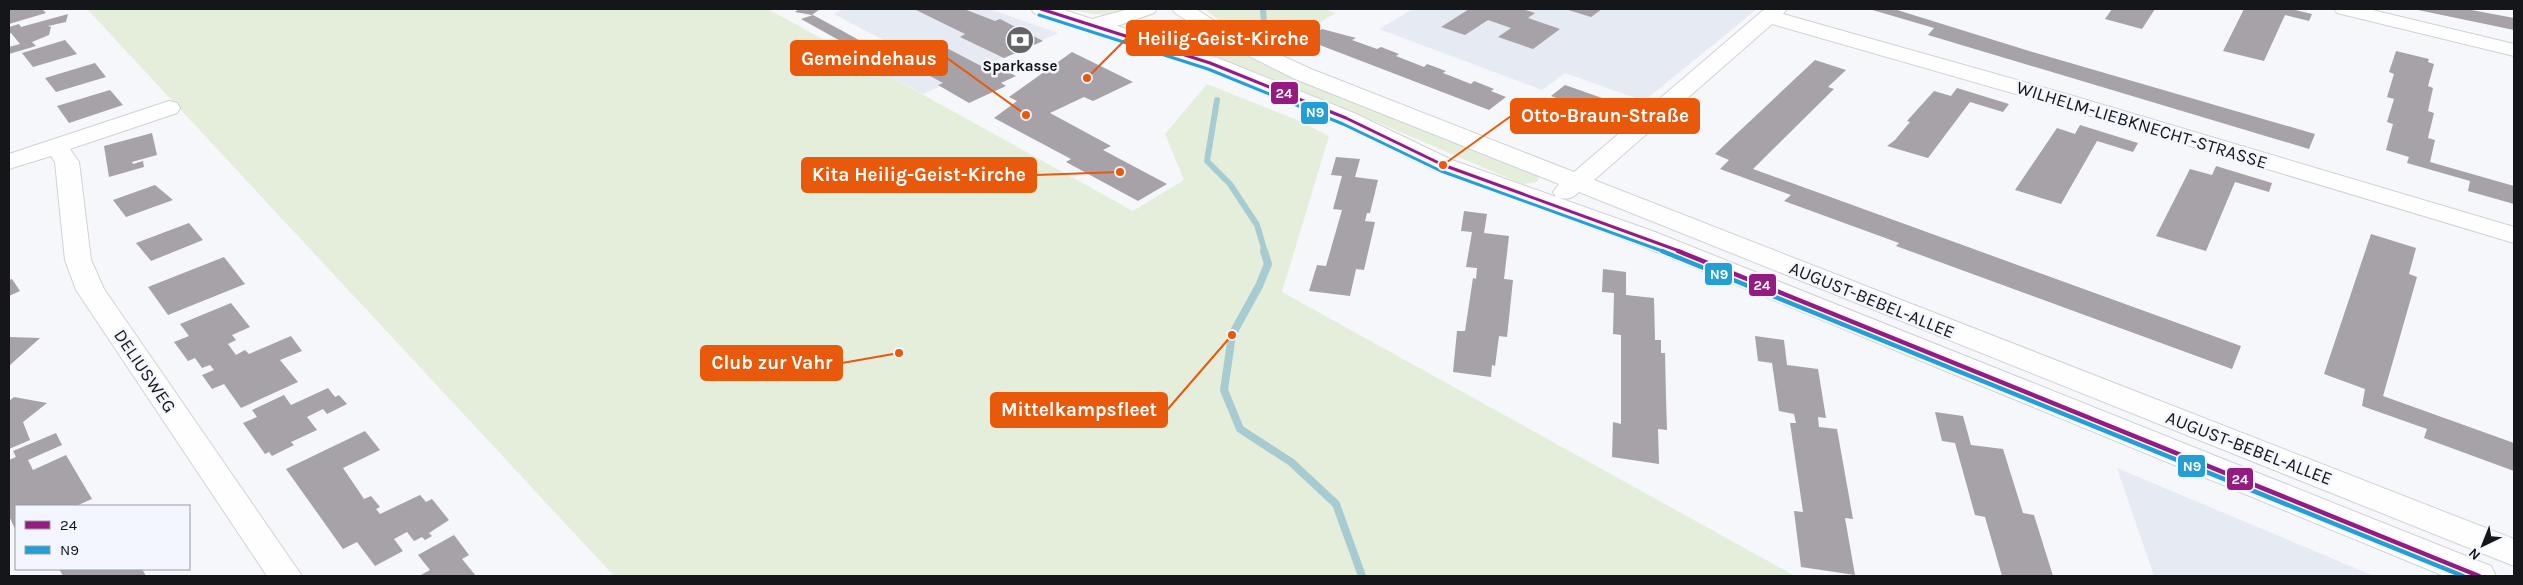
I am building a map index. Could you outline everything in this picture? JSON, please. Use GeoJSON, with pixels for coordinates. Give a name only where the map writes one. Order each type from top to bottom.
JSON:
{"type":"FeatureCollection","features":[{"type":"Feature","properties":{"kind":"street"},"geometry":{"type":"LineString","coordinates":[[1091,25],[1118,20],[1147,9]]}},
{"type":"Feature","properties":{"kind":"street","name":"AUGUST-BEBEL-ALLEE"},"geometry":{"type":"LineString","coordinates":[[1182,9],[1228,38],[1303,74],[2514,552]]}},
{"type":"Feature","properties":{"kind":"street"},"geometry":{"type":"LineString","coordinates":[[2344,9],[2514,50]]}},
{"type":"Feature","properties":{"kind":"street","name":"AUGUST-BEBEL-ALLEE"},"geometry":{"type":"LineString","coordinates":[[1047,11],[1210,63],[1274,88],[1346,118],[1443,164],[1646,238],[2479,576]]}},
{"type":"Feature","properties":{"kind":"street"},"geometry":{"type":"LineString","coordinates":[[1550,204],[1773,13]]}},
{"type":"Feature","properties":{"kind":"street","name":"WILHELM-LIEBKNECHT-STRASSE"},"geometry":{"type":"LineString","coordinates":[[1773,13],[2514,235]]}},
{"type":"Feature","properties":{"kind":"street"},"geometry":{"type":"LineString","coordinates":[[9,162],[169,108]]}},
{"type":"Feature","properties":{"kind":"street","name":"DELIUSWEG"},"geometry":{"type":"LineString","coordinates":[[56,146],[67,162],[78,260],[90,290],[284,576]]}},
{"type":"Feature","properties":{"kind":"shaded area"},"geometry":{"type":"Polygon","coordinates":[[[842,9],[990,9],[1058,33],[923,94],[869,65],[902,50],[834,14],[842,9]]]}},
{"type":"Feature","properties":{"kind":"shaded area"},"geometry":{"type":"Polygon","coordinates":[[[1413,9],[1757,9],[1644,101],[1565,73],[1542,90],[1379,29],[1413,9]]]}},
{"type":"Feature","properties":{"kind":"shaded area"},"geometry":{"type":"Polygon","coordinates":[[[2117,468],[2374,576],[2154,576],[2117,468]]]}},
{"type":"Feature","properties":{"kind":"green space"},"geometry":{"type":"Polygon","coordinates":[[[87,9],[768,9],[1133,211],[1184,180],[1165,134],[1207,84],[1297,120],[1329,136],[1282,292],[1795,576],[614,576],[87,9]]]}},
{"type":"Feature","properties":{"kind":"green space"},"geometry":{"type":"Polygon","coordinates":[[[1069,9],[1136,9],[1120,14],[1102,15],[1069,9]]]}},
{"type":"Feature","properties":{"kind":"green space"},"geometry":{"type":"Polygon","coordinates":[[[1204,9],[1324,9],[1336,13],[1270,50],[1237,34],[1204,9]]]}},
{"type":"Feature","properties":{"kind":"green space"},"geometry":{"type":"Polygon","coordinates":[[[1181,22],[1219,45],[1532,173],[1539,177],[1537,182],[1522,184],[1351,111],[1223,62],[1140,35],[1181,22]]]}},
{"type":"Feature","properties":{"kind":"building"},"geometry":{"type":"Polygon","coordinates":[[[9,9],[42,9],[46,13],[9,24],[9,9]]]}},
{"type":"Feature","properties":{"kind":"building"},"geometry":{"type":"Polygon","coordinates":[[[799,9],[820,9],[812,15],[795,12],[799,9]]]}},
{"type":"Feature","properties":{"kind":"building"},"geometry":{"type":"Polygon","coordinates":[[[914,9],[964,9],[995,21],[1000,19],[1043,41],[1004,58],[960,37],[965,34],[914,9]]]}},
{"type":"Feature","properties":{"kind":"building"},"geometry":{"type":"Polygon","coordinates":[[[1469,9],[1522,9],[1535,13],[1528,18],[1560,29],[1533,49],[1498,37],[1511,28],[1488,20],[1465,35],[1441,27],[1469,9]]]}},
{"type":"Feature","properties":{"kind":"building"},"geometry":{"type":"Polygon","coordinates":[[[1565,9],[1602,9],[1591,17],[1565,9]]]}},
{"type":"Feature","properties":{"kind":"building"},"geometry":{"type":"Polygon","coordinates":[[[1869,9],[1894,9],[2036,53],[2315,134],[2309,149],[1928,35],[1934,28],[1869,9]]]}},
{"type":"Feature","properties":{"kind":"building"},"geometry":{"type":"Polygon","coordinates":[[[2112,9],[2155,9],[2142,29],[2105,19],[2112,9]]]}},
{"type":"Feature","properties":{"kind":"building"},"geometry":{"type":"Polygon","coordinates":[[[2244,9],[2291,9],[2312,14],[2309,21],[2285,15],[2264,61],[2223,51],[2244,9]]]}},
{"type":"Feature","properties":{"kind":"building"},"geometry":{"type":"Polygon","coordinates":[[[2466,9],[2514,18],[2514,30],[2418,10],[2466,9]]]}},
{"type":"Feature","properties":{"kind":"building"},"geometry":{"type":"Polygon","coordinates":[[[68,14],[66,22],[48,26],[51,27],[49,35],[32,42],[36,46],[9,54],[9,47],[20,44],[11,33],[9,34],[9,27],[19,24],[21,27],[68,14]]]}},
{"type":"Feature","properties":{"kind":"building"},"geometry":{"type":"Polygon","coordinates":[[[813,15],[883,53],[871,58],[801,19],[813,15]]]}},
{"type":"Feature","properties":{"kind":"building"},"geometry":{"type":"Polygon","coordinates":[[[1322,29],[1356,38],[1352,40],[1377,49],[1381,47],[1399,54],[1396,56],[1424,67],[1427,64],[1446,71],[1443,73],[1471,84],[1474,81],[1494,89],[1491,91],[1506,97],[1489,110],[1304,39],[1322,29]]]}},
{"type":"Feature","properties":{"kind":"building"},"geometry":{"type":"Polygon","coordinates":[[[65,40],[77,54],[33,67],[22,53],[65,40]]]}},
{"type":"Feature","properties":{"kind":"building"},"geometry":{"type":"Polygon","coordinates":[[[941,45],[985,68],[993,64],[1016,76],[1001,83],[1006,86],[969,103],[938,85],[943,83],[904,62],[941,45]]]}},
{"type":"Feature","properties":{"kind":"building"},"geometry":{"type":"Polygon","coordinates":[[[2396,51],[2429,59],[2428,62],[2434,64],[2428,86],[2433,88],[2428,111],[2434,113],[2428,138],[2435,140],[2430,162],[2514,186],[2514,204],[2468,191],[2470,181],[2407,163],[2409,157],[2386,150],[2393,124],[2387,122],[2394,99],[2387,97],[2394,74],[2389,72],[2396,51]]]}},
{"type":"Feature","properties":{"kind":"building"},"geometry":{"type":"Polygon","coordinates":[[[1072,52],[1133,82],[1093,101],[1084,97],[1050,113],[1111,146],[1103,150],[1167,184],[1138,201],[1066,162],[1071,159],[994,118],[1017,101],[1009,97],[1072,52]]]}},
{"type":"Feature","properties":{"kind":"building"},"geometry":{"type":"Polygon","coordinates":[[[1815,60],[1846,70],[1828,87],[1834,89],[1753,169],[2241,346],[2232,369],[1896,246],[1899,243],[1784,201],[1791,195],[1720,169],[1729,160],[1715,154],[1815,60]]]}},
{"type":"Feature","properties":{"kind":"building"},"geometry":{"type":"Polygon","coordinates":[[[95,63],[106,77],[56,92],[45,78],[95,63]]]}},
{"type":"Feature","properties":{"kind":"building"},"geometry":{"type":"Polygon","coordinates":[[[1565,85],[1602,98],[1587,110],[1551,96],[1565,85]]]}},
{"type":"Feature","properties":{"kind":"building"},"geometry":{"type":"Polygon","coordinates":[[[1957,88],[2009,104],[2003,112],[1970,102],[1928,158],[1887,146],[1895,140],[1910,122],[1907,121],[1934,91],[1951,96],[1957,88]]]}},
{"type":"Feature","properties":{"kind":"building"},"geometry":{"type":"Polygon","coordinates":[[[110,90],[123,105],[69,123],[57,106],[110,90]]]}},
{"type":"Feature","properties":{"kind":"building"},"geometry":{"type":"Polygon","coordinates":[[[2080,125],[2138,143],[2133,152],[2097,141],[2061,204],[2015,190],[2057,128],[2075,134],[2080,125]]]}},
{"type":"Feature","properties":{"kind":"building"},"geometry":{"type":"Polygon","coordinates":[[[152,133],[157,155],[132,162],[133,164],[143,161],[144,167],[109,177],[104,146],[152,133]]]}},
{"type":"Feature","properties":{"kind":"building"},"geometry":{"type":"Polygon","coordinates":[[[1336,157],[1360,159],[1355,177],[1378,180],[1370,213],[1367,213],[1365,221],[1375,222],[1364,270],[1356,269],[1350,296],[1309,291],[1317,265],[1326,266],[1342,210],[1333,209],[1342,176],[1331,175],[1336,157]]]}},
{"type":"Feature","properties":{"kind":"building"},"geometry":{"type":"Polygon","coordinates":[[[2216,166],[2272,183],[2269,192],[2235,182],[2206,251],[2156,236],[2190,169],[2212,175],[2216,166]]]}},
{"type":"Feature","properties":{"kind":"building"},"geometry":{"type":"Polygon","coordinates":[[[155,185],[173,200],[126,217],[113,200],[155,185]]]}},
{"type":"Feature","properties":{"kind":"building"},"geometry":{"type":"Polygon","coordinates":[[[1464,211],[1487,214],[1484,233],[1509,236],[1504,279],[1513,280],[1507,337],[1499,336],[1495,366],[1492,365],[1491,377],[1453,372],[1457,331],[1465,331],[1473,278],[1476,279],[1477,268],[1466,267],[1472,232],[1461,231],[1464,211]]]}},
{"type":"Feature","properties":{"kind":"building"},"geometry":{"type":"Polygon","coordinates":[[[189,223],[203,240],[151,261],[136,243],[189,223]]]}},
{"type":"Feature","properties":{"kind":"building"},"geometry":{"type":"Polygon","coordinates":[[[2371,234],[2416,248],[2409,274],[2417,277],[2383,396],[2514,443],[2514,471],[2424,438],[2427,429],[2362,406],[2365,389],[2324,374],[2371,234]]]}},
{"type":"Feature","properties":{"kind":"building"},"geometry":{"type":"Polygon","coordinates":[[[224,257],[245,284],[168,315],[148,287],[224,257]]]}},
{"type":"Feature","properties":{"kind":"building"},"geometry":{"type":"Polygon","coordinates":[[[1603,269],[1626,272],[1626,295],[1654,298],[1655,340],[1661,340],[1661,353],[1665,353],[1667,430],[1658,429],[1659,464],[1612,457],[1613,422],[1621,424],[1621,335],[1613,334],[1614,293],[1602,292],[1603,269]]]}},
{"type":"Feature","properties":{"kind":"building"},"geometry":{"type":"Polygon","coordinates":[[[12,279],[20,291],[9,296],[9,280],[12,279]]]}},
{"type":"Feature","properties":{"kind":"building"},"geometry":{"type":"Polygon","coordinates":[[[231,303],[250,327],[232,335],[236,340],[228,344],[236,355],[245,350],[249,354],[291,336],[302,351],[280,360],[298,382],[241,408],[224,384],[212,389],[202,375],[214,370],[210,365],[202,368],[195,358],[188,361],[174,342],[189,336],[180,324],[231,303]]]}},
{"type":"Feature","properties":{"kind":"building"},"geometry":{"type":"Polygon","coordinates":[[[1755,336],[1784,340],[1787,365],[1818,369],[1826,418],[1818,417],[1819,427],[1837,429],[1853,519],[1845,518],[1855,575],[1801,567],[1794,511],[1803,512],[1790,423],[1796,423],[1794,414],[1779,411],[1772,363],[1758,361],[1755,336]]]}},
{"type":"Feature","properties":{"kind":"building"},"geometry":{"type":"Polygon","coordinates":[[[10,337],[40,338],[9,366],[10,337]]]}},
{"type":"Feature","properties":{"kind":"building"},"geometry":{"type":"Polygon","coordinates":[[[328,388],[335,397],[339,395],[347,404],[327,414],[323,409],[307,417],[317,430],[291,442],[294,445],[272,456],[269,452],[265,454],[243,423],[257,417],[252,410],[284,395],[291,405],[328,388]]]}},
{"type":"Feature","properties":{"kind":"building"},"geometry":{"type":"Polygon","coordinates":[[[14,397],[47,403],[23,422],[30,440],[9,449],[9,401],[14,397]]]}},
{"type":"Feature","properties":{"kind":"building"},"geometry":{"type":"Polygon","coordinates":[[[1935,412],[1963,416],[1971,445],[2003,449],[2023,513],[2034,515],[2053,576],[2002,576],[1985,517],[1975,515],[1955,443],[1942,441],[1935,412]]]}},
{"type":"Feature","properties":{"kind":"building"},"geometry":{"type":"Polygon","coordinates":[[[365,431],[380,450],[343,468],[364,499],[371,496],[380,507],[376,509],[380,514],[420,495],[426,502],[432,499],[449,520],[429,533],[432,536],[425,540],[422,537],[414,541],[407,532],[394,539],[403,551],[375,566],[357,542],[343,549],[286,469],[365,431]]]}},
{"type":"Feature","properties":{"kind":"building"},"geometry":{"type":"Polygon","coordinates":[[[56,433],[62,445],[28,460],[33,470],[66,455],[92,499],[78,505],[15,505],[15,529],[9,516],[9,460],[16,457],[13,451],[56,433]]]}},
{"type":"Feature","properties":{"kind":"building"},"geometry":{"type":"Polygon","coordinates":[[[454,535],[469,555],[462,559],[476,576],[419,576],[430,570],[418,555],[454,535]]]}},
{"type":"Feature","properties":{"kind":"building"},"geometry":{"type":"Polygon","coordinates":[[[60,570],[143,570],[146,576],[63,576],[60,570]]]}},
{"type":"Feature","properties":{"kind":"waterway"},"geometry":{"type":"LineString","coordinates":[[1263,9],[1264,24]]}},
{"type":"Feature","properties":{"kind":"waterway"},"geometry":{"type":"LineString","coordinates":[[1217,100],[1207,161],[1230,184],[1257,225],[1265,252]]}},
{"type":"Feature","properties":{"kind":"waterway"},"geometry":{"type":"LineString","coordinates":[[1264,251],[1268,264],[1259,286],[1232,335],[1224,390],[1240,429],[1291,462],[1336,504],[1362,576]]}},
{"type":"Feature","properties":{"kind":"transit line","name":"24"},"geometry":{"type":"LineString","coordinates":[[1041,9],[1210,63],[1346,118],[1443,165],[1646,238],[2479,576]]}},
{"type":"Feature","properties":{"kind":"transit line","name":"N9"},"geometry":{"type":"LineString","coordinates":[[1039,15],[1208,69],[1343,124],[1441,171],[1644,244],[2463,576]]}},
{"type":"Feature","properties":{"kind":"place","name":"Sparkasse"},"geometry":{"type":"Point","coordinates":[1020,40]}},
{"type":"Feature","properties":{"kind":"place","name":"Heilig-Geist-Kirche"},"geometry":{"type":"Point","coordinates":[1087,78]}},
{"type":"Feature","properties":{"kind":"place","name":"Gemeindehaus"},"geometry":{"type":"Point","coordinates":[1026,115]}},
{"type":"Feature","properties":{"kind":"place","name":"Otto-Braun-Straße"},"geometry":{"type":"Point","coordinates":[1443,165]}},
{"type":"Feature","properties":{"kind":"place","name":"Kita Heilig-Geist-Kirche"},"geometry":{"type":"Point","coordinates":[1120,172]}},
{"type":"Feature","properties":{"kind":"place","name":"Mittelkampsfleet"},"geometry":{"type":"Point","coordinates":[1232,335]}},
{"type":"Feature","properties":{"kind":"place","name":"Club zur Vahr"},"geometry":{"type":"Point","coordinates":[899,353]}}]}
